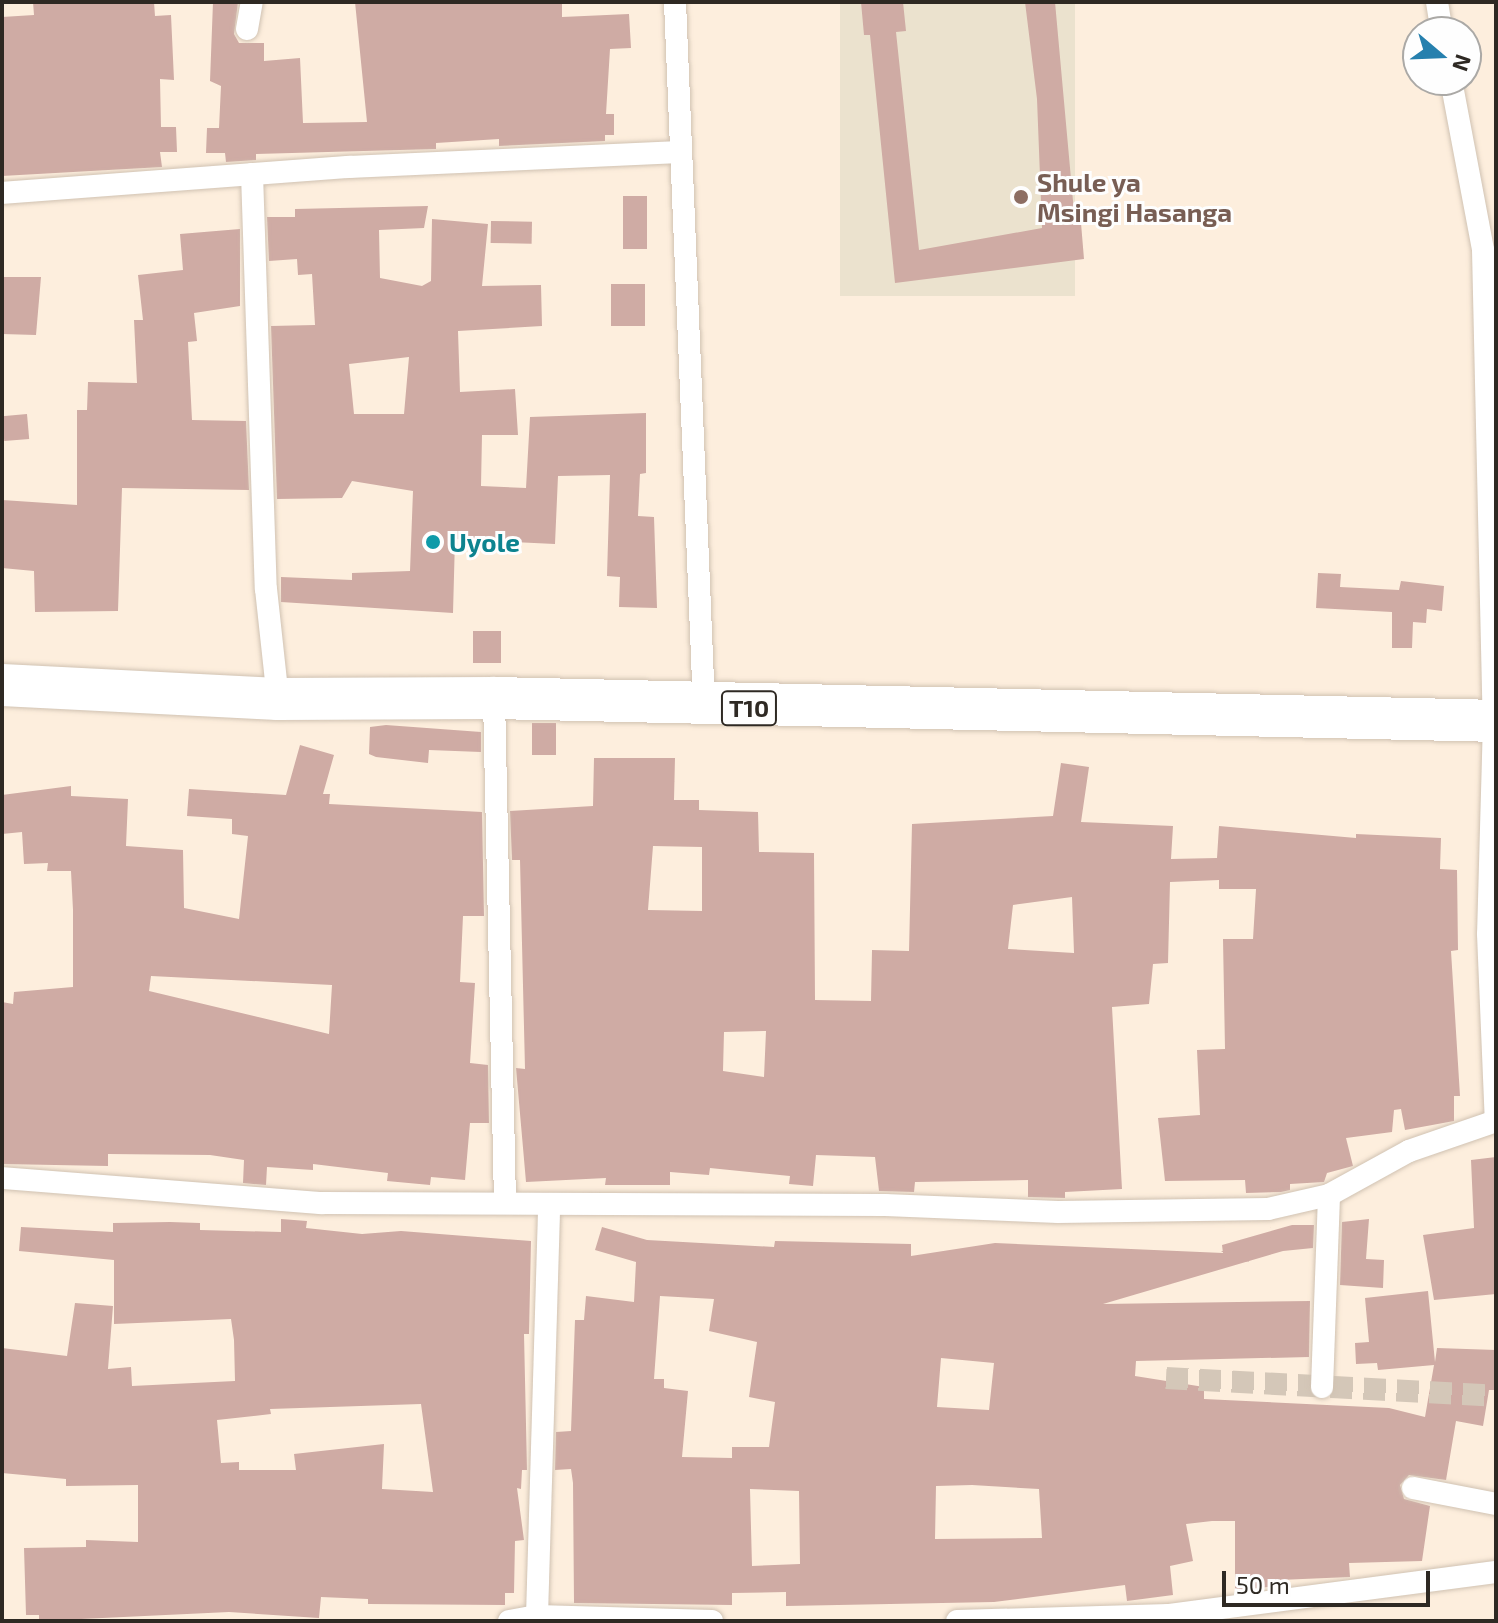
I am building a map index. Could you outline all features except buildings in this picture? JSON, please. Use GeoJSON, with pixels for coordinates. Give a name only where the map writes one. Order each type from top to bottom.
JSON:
{"type":"FeatureCollection","features":[{"type":"Feature","properties":{"kind":"highway","name":"T10"},"geometry":{"type":"LineString","coordinates":[[2,685],[278,699],[494,698],[704,707],[1495,721]]}},
{"type":"Feature","properties":{"kind":"street"},"geometry":{"type":"LineString","coordinates":[[247,29],[252,2]]}},
{"type":"Feature","properties":{"kind":"street"},"geometry":{"type":"LineString","coordinates":[[675,2],[681,56],[680,152],[704,707]]}},
{"type":"Feature","properties":{"kind":"street"},"geometry":{"type":"LineString","coordinates":[[2,1178],[321,1203],[505,1203],[549,1208],[885,1205],[1181,1212],[1268,1209],[1329,1195],[1409,1151],[1495,1122],[1488,934],[1495,721],[1489,248],[1455,96]]}},
{"type":"Feature","properties":{"kind":"street"},"geometry":{"type":"LineString","coordinates":[[2,193],[252,174],[680,152]]}},
{"type":"Feature","properties":{"kind":"street"},"geometry":{"type":"LineString","coordinates":[[252,174],[266,589],[278,699]]}},
{"type":"Feature","properties":{"kind":"street"},"geometry":{"type":"LineString","coordinates":[[494,698],[505,1203]]}},
{"type":"Feature","properties":{"kind":"street"},"geometry":{"type":"LineString","coordinates":[[1322,1387],[1329,1195]]}},
{"type":"Feature","properties":{"kind":"street"},"geometry":{"type":"LineString","coordinates":[[537,1616],[549,1208]]}},
{"type":"Feature","properties":{"kind":"street"},"geometry":{"type":"LineString","coordinates":[[1413,1488],[1496,1504]]}},
{"type":"Feature","properties":{"kind":"street"},"geometry":{"type":"LineString","coordinates":[[957,1621],[1169,1615],[1496,1572]]}},
{"type":"Feature","properties":{"kind":"street"},"geometry":{"type":"LineString","coordinates":[[509,1621],[537,1616],[712,1621]]}},
{"type":"Feature","properties":{"kind":"shaded area"},"geometry":{"type":"Polygon","coordinates":[[[840,2],[1075,2],[1075,296],[840,296],[840,2]]]}},
{"type":"Feature","properties":{"kind":"tunnel"},"geometry":{"type":"LineString","coordinates":[[1166,1378],[1496,1396]]}},
{"type":"Feature","properties":{"kind":"place","name":"Shule ya Msingi Hasanga"},"geometry":{"type":"Point","coordinates":[1021,197]}},
{"type":"Feature","properties":{"kind":"place","name":"Uyole"},"geometry":{"type":"Point","coordinates":[433,542]}}]}
